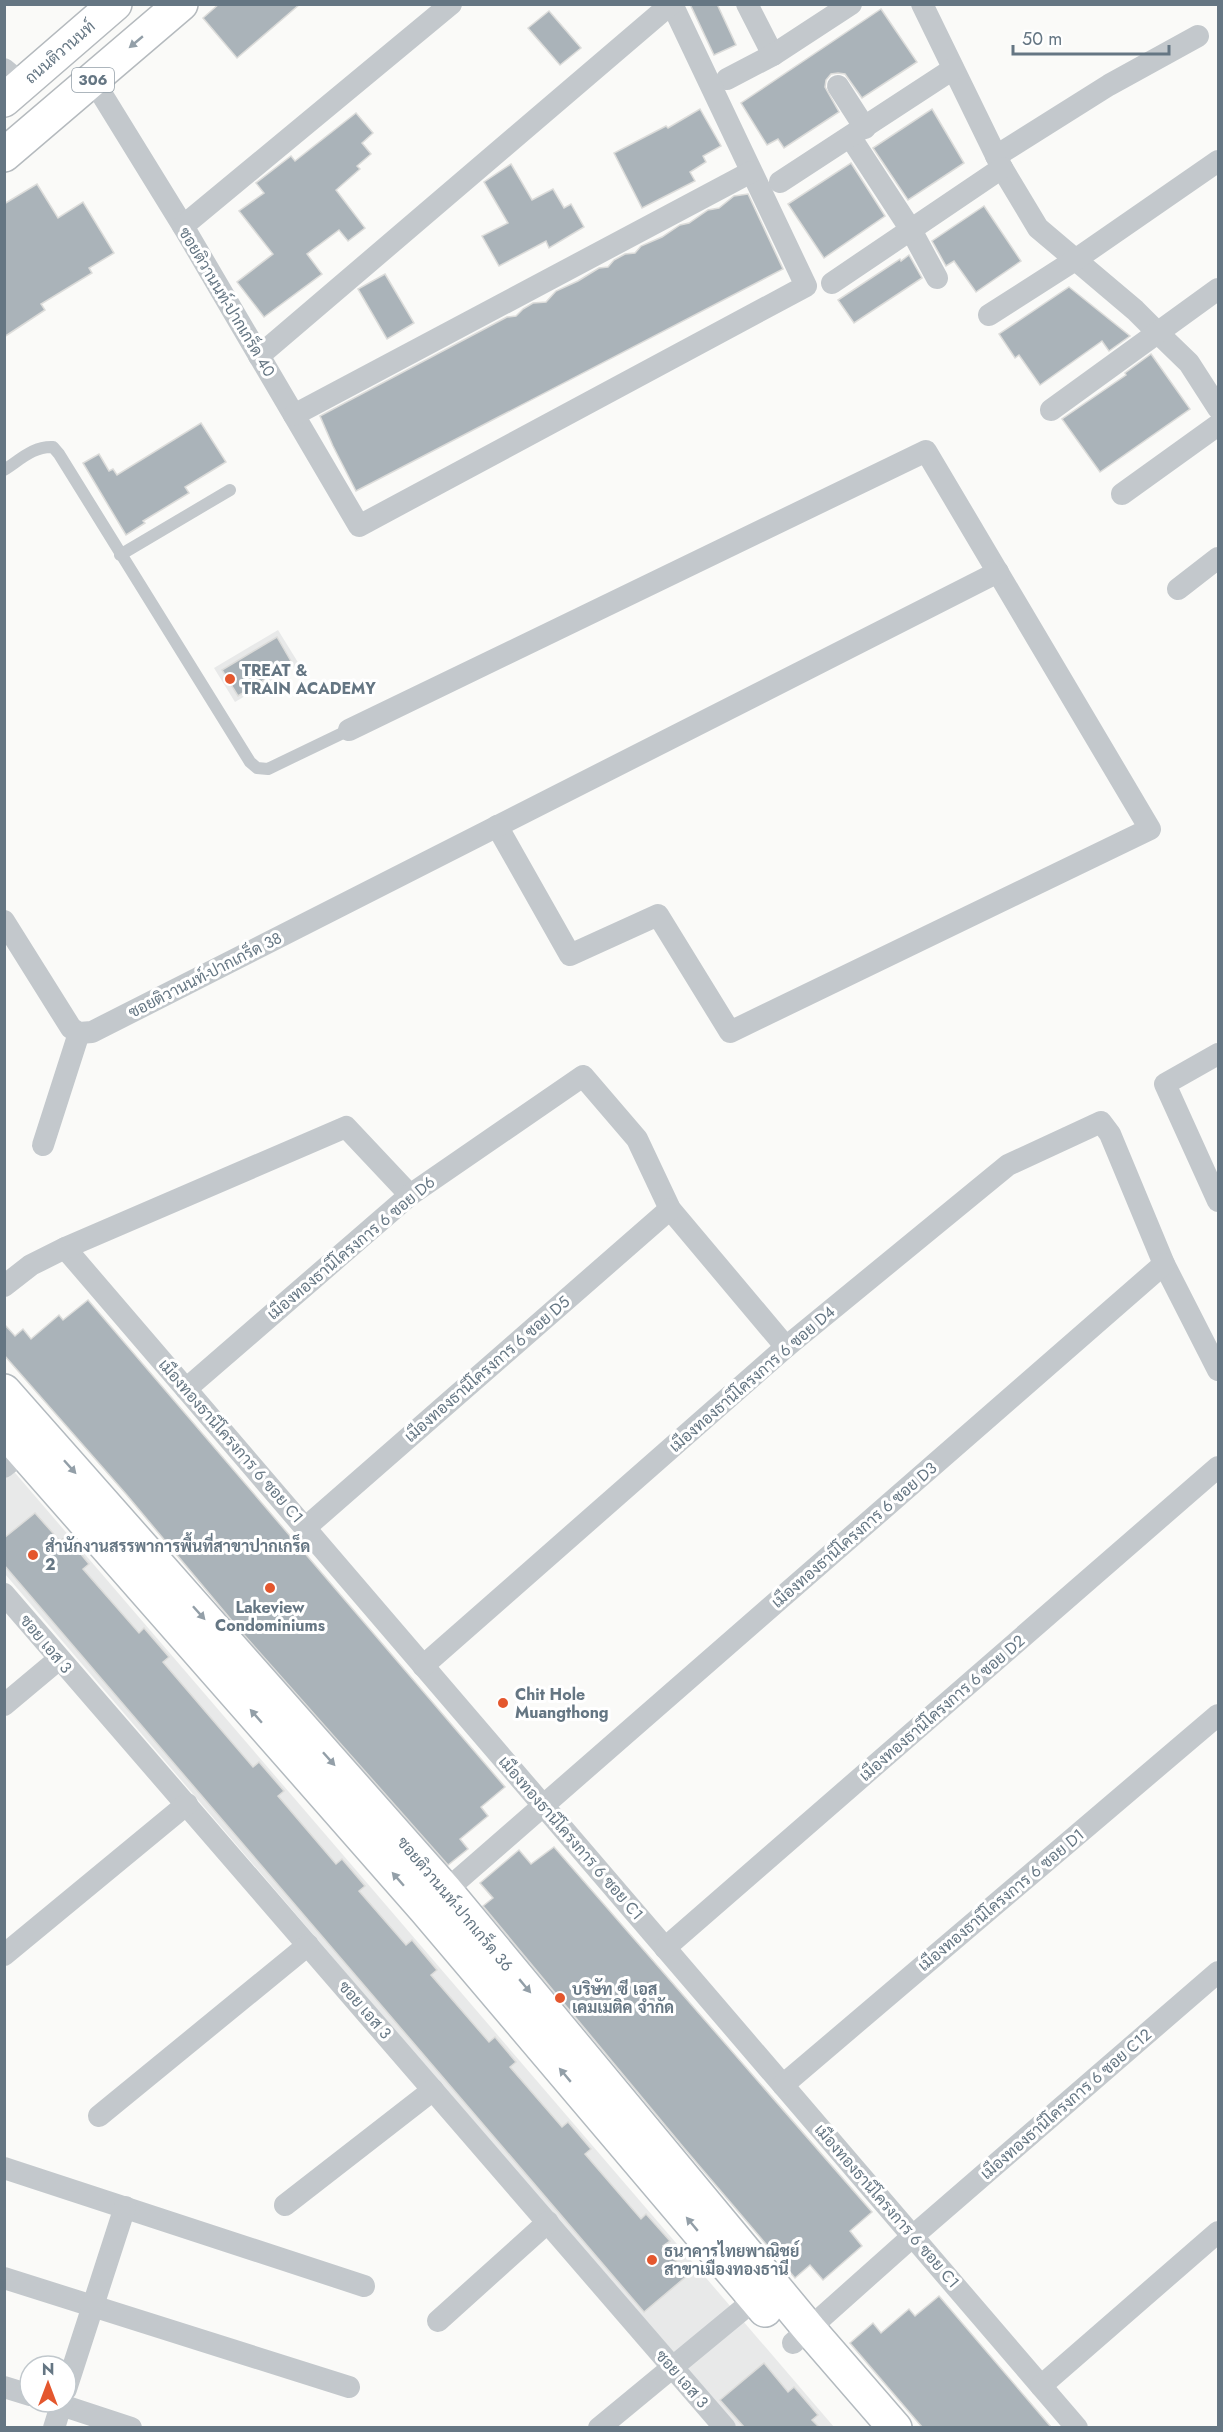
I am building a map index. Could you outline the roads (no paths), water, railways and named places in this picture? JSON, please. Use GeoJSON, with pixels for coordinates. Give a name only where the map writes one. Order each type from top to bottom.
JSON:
{"type":"FeatureCollection","features":[{"type":"Feature","properties":{"kind":"street","name":"ถนนติวานนท์"},"geometry":{"type":"LineString","coordinates":[[16,82],[115,4]]}},
{"type":"Feature","properties":{"kind":"street","name":"306"},"geometry":{"type":"LineString","coordinates":[[4,155],[181,4]]}},
{"type":"Feature","properties":{"kind":"street"},"geometry":{"type":"LineString","coordinates":[[183,226],[451,4]]}},
{"type":"Feature","properties":{"kind":"street"},"geometry":{"type":"LineString","coordinates":[[259,356],[671,4],[751,172],[294,415]]}},
{"type":"Feature","properties":{"kind":"street"},"geometry":{"type":"LineString","coordinates":[[747,4],[773,55]]}},
{"type":"Feature","properties":{"kind":"street"},"geometry":{"type":"LineString","coordinates":[[727,79],[773,55],[850,4]]}},
{"type":"Feature","properties":{"kind":"street"},"geometry":{"type":"LineString","coordinates":[[922,4],[999,162],[1038,228],[1189,363],[1218,408]]}},
{"type":"Feature","properties":{"kind":"street"},"geometry":{"type":"LineString","coordinates":[[832,283],[911,230],[999,162],[1109,85],[1198,36]]}},
{"type":"Feature","properties":{"kind":"street"},"geometry":{"type":"LineString","coordinates":[[780,182],[953,69]]}},
{"type":"Feature","properties":{"kind":"street","name":"ซอยติวานนท์-ปากเกร็ด 40"},"geometry":{"type":"LineString","coordinates":[[93,80],[183,226],[359,526],[806,286],[751,172]]}},
{"type":"Feature","properties":{"kind":"street"},"geometry":{"type":"LineString","coordinates":[[16,82],[57,110]]}},
{"type":"Feature","properties":{"kind":"street"},"geometry":{"type":"LineString","coordinates":[[838,87],[858,133],[937,278]]}},
{"type":"Feature","properties":{"kind":"street"},"geometry":{"type":"LineString","coordinates":[[988,315],[1075,260],[1218,161]]}},
{"type":"Feature","properties":{"kind":"street"},"geometry":{"type":"LineString","coordinates":[[1051,410],[1218,289]]}},
{"type":"Feature","properties":{"kind":"street"},"geometry":{"type":"LineString","coordinates":[[1122,494],[1218,425]]}},
{"type":"Feature","properties":{"kind":"street"},"geometry":{"type":"LineString","coordinates":[[349,730],[926,451],[1150,829],[730,1032],[658,915],[570,955],[497,826]]}},
{"type":"Feature","properties":{"kind":"street"},"geometry":{"type":"LineString","coordinates":[[1178,589],[1218,558]]}},
{"type":"Feature","properties":{"kind":"street","name":"ซอยติวานนท์-ปากเกร็ด 38"},"geometry":{"type":"LineString","coordinates":[[79,1033],[92,1032],[998,572]]}},
{"type":"Feature","properties":{"kind":"street"},"geometry":{"type":"LineString","coordinates":[[4,921],[71,1028],[79,1033],[43,1145]]}},
{"type":"Feature","properties":{"kind":"street"},"geometry":{"type":"LineString","coordinates":[[1218,1054],[1164,1084],[1218,1201]]}},
{"type":"Feature","properties":{"kind":"street","name":"เมืองทองธานีโครงการ 6 ซอย D6"},"geometry":{"type":"LineString","coordinates":[[186,1389],[410,1195],[583,1076],[637,1139],[670,1209]]}},
{"type":"Feature","properties":{"kind":"street","name":"เมืองทองธานีโครงการ 6 ซอย D4"},"geometry":{"type":"LineString","coordinates":[[423,1666],[786,1347],[1008,1165],[1101,1122],[1110,1134],[1164,1264]]}},
{"type":"Feature","properties":{"kind":"street"},"geometry":{"type":"LineString","coordinates":[[4,1286],[31,1265],[65,1248],[346,1127],[410,1195]]}},
{"type":"Feature","properties":{"kind":"street"},"geometry":{"type":"LineString","coordinates":[[670,1209],[786,1347]]}},
{"type":"Feature","properties":{"kind":"street","name":"เมืองทองธานีโครงการ 6 ซอย D5"},"geometry":{"type":"LineString","coordinates":[[305,1528],[670,1209]]}},
{"type":"Feature","properties":{"kind":"street","name":"เมืองทองธานีโครงการ 6 ซอย C1"},"geometry":{"type":"LineString","coordinates":[[65,1248],[1077,2427]]}},
{"type":"Feature","properties":{"kind":"street"},"geometry":{"type":"LineString","coordinates":[[1164,1264],[1218,1370]]}},
{"type":"Feature","properties":{"kind":"street","name":"เมืองทองธานีโครงการ 6 ซอย D3"},"geometry":{"type":"LineString","coordinates":[[435,1900],[1164,1264]]}},
{"type":"Feature","properties":{"kind":"street","name":"ซอยติวานนท์-ปากเกร็ด 36"},"geometry":{"type":"LineString","coordinates":[[4,1391],[19,1446],[435,1900],[802,2336],[895,2427]]}},
{"type":"Feature","properties":{"kind":"street","name":"เมืองทองธานีโครงการ 6 ซอย D2"},"geometry":{"type":"LineString","coordinates":[[665,1948],[1218,1467]]}},
{"type":"Feature","properties":{"kind":"street","name":"ซอย เอส 3"},"geometry":{"type":"LineString","coordinates":[[4,1594],[725,2427]]}},
{"type":"Feature","properties":{"kind":"street"},"geometry":{"type":"LineString","coordinates":[[4,1705],[59,1659]]}},
{"type":"Feature","properties":{"kind":"street","name":"เมืองทองธานีโครงการ 6 ซอย D1"},"geometry":{"type":"LineString","coordinates":[[783,2085],[1218,1715]]}},
{"type":"Feature","properties":{"kind":"street"},"geometry":{"type":"LineString","coordinates":[[4,1955],[187,1804]]}},
{"type":"Feature","properties":{"kind":"street"},"geometry":{"type":"LineString","coordinates":[[99,2116],[308,1944]]}},
{"type":"Feature","properties":{"kind":"street","name":"เมืองทองธานีโครงการ 6 ซอย C12"},"geometry":{"type":"LineString","coordinates":[[802,2336],[913,2236],[1218,1972]]}},
{"type":"Feature","properties":{"kind":"street"},"geometry":{"type":"LineString","coordinates":[[285,2205],[433,2090]]}},
{"type":"Feature","properties":{"kind":"street"},"geometry":{"type":"LineString","coordinates":[[4,2168],[364,2286]]}},
{"type":"Feature","properties":{"kind":"street"},"geometry":{"type":"LineString","coordinates":[[76,2354],[125,2207]]}},
{"type":"Feature","properties":{"kind":"street"},"geometry":{"type":"LineString","coordinates":[[438,2321],[548,2222]]}},
{"type":"Feature","properties":{"kind":"street"},"geometry":{"type":"LineString","coordinates":[[1041,2386],[1218,2232]]}},
{"type":"Feature","properties":{"kind":"street"},"geometry":{"type":"LineString","coordinates":[[4,2278],[349,2387]]}},
{"type":"Feature","properties":{"kind":"street"},"geometry":{"type":"LineString","coordinates":[[599,2427],[764,2292]]}},
{"type":"Feature","properties":{"kind":"street","name":"ซอยติวานนท์-ปากเกร็ด 36"},"geometry":{"type":"LineString","coordinates":[[802,2336],[866,2427]]}},
{"type":"Feature","properties":{"kind":"street"},"geometry":{"type":"LineString","coordinates":[[78,2407],[131,2427]]}},
{"type":"Feature","properties":{"kind":"lane"},"geometry":{"type":"LineString","coordinates":[[4,470],[34,449],[53,447],[250,762],[257,768],[268,769],[349,730]]}},
{"type":"Feature","properties":{"kind":"lane"},"geometry":{"type":"LineString","coordinates":[[120,555],[230,490]]}},
{"type":"Feature","properties":{"kind":"place","name":"TREAT & TRAIN ACADEMY"},"geometry":{"type":"Point","coordinates":[230,679]}},
{"type":"Feature","properties":{"kind":"place","name":"สำนักงานสรรพาการพื้นที่สาขาปากเกร็ด 2"},"geometry":{"type":"Point","coordinates":[33,1555]}},
{"type":"Feature","properties":{"kind":"place","name":"Lakeview Condominiums"},"geometry":{"type":"Point","coordinates":[270,1588]}},
{"type":"Feature","properties":{"kind":"place","name":"Chit Hole Muangthong"},"geometry":{"type":"Point","coordinates":[503,1703]}},
{"type":"Feature","properties":{"kind":"place","name":"บริษัท ซี เอส เคมเมติค จำกัด"},"geometry":{"type":"Point","coordinates":[560,1998]}},
{"type":"Feature","properties":{"kind":"place","name":"ธนาคารไทยพาณิชย์ สาขาเมืองทองธานี"},"geometry":{"type":"Point","coordinates":[652,2260]}}]}
